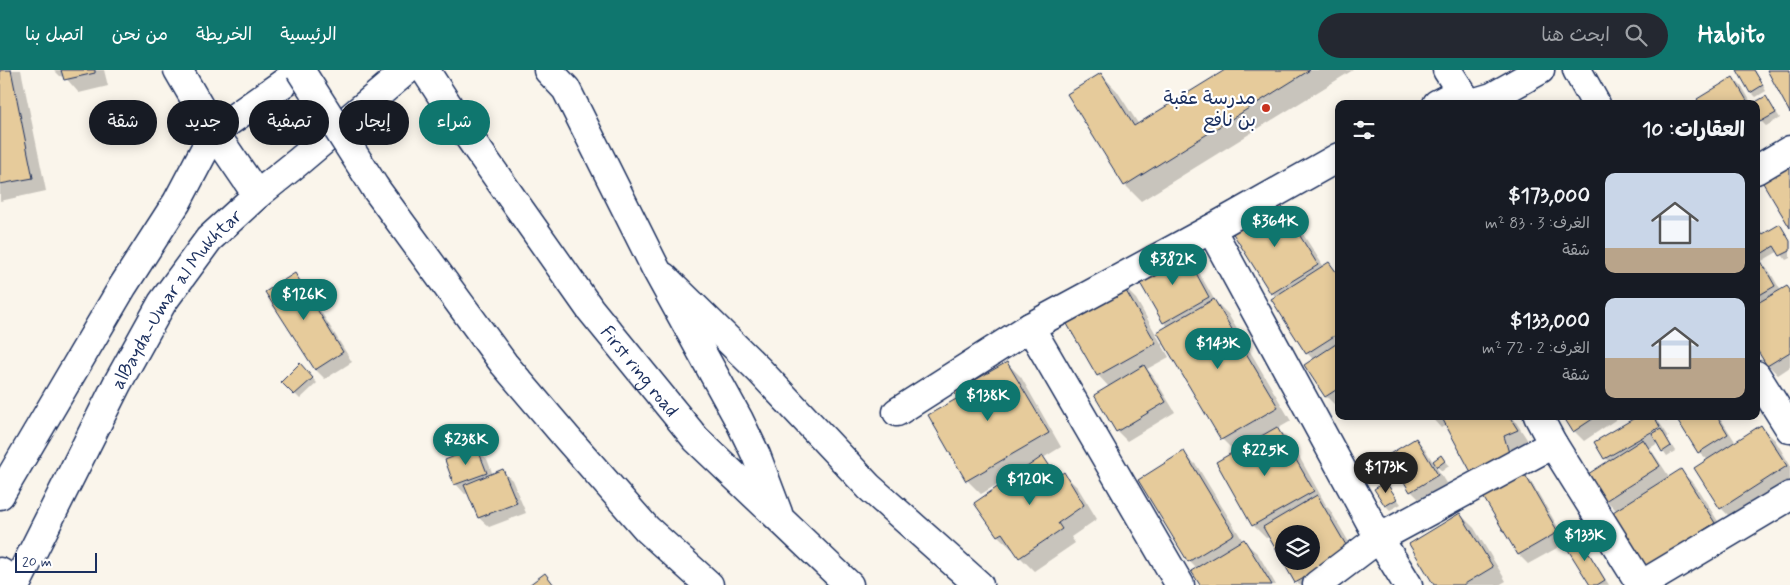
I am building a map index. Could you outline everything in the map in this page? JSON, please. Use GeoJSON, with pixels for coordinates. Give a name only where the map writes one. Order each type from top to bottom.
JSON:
{"type":"FeatureCollection","features":[{"type":"Feature","properties":{"kind":"main road"},"geometry":{"type":"LineString","coordinates":[[178,70],[195,100]]}},
{"type":"Feature","properties":{"kind":"main road"},"geometry":{"type":"LineString","coordinates":[[239,114],[301,70],[376,189],[504,364],[560,431],[647,529],[709,585]]}},
{"type":"Feature","properties":{"kind":"main road","name":"alBayda-Umar al Mukhtar"},"geometry":{"type":"LineString","coordinates":[[16,585],[117,384],[162,303],[210,239],[257,194],[407,70]]}},
{"type":"Feature","properties":{"kind":"main road","name":"First ring road"},"geometry":{"type":"LineString","coordinates":[[426,70],[464,130],[590,309],[696,439],[849,585]]}},
{"type":"Feature","properties":{"kind":"main road"},"geometry":{"type":"LineString","coordinates":[[548,70],[566,89],[656,269],[739,420],[756,455],[782,522]]}},
{"type":"Feature","properties":{"kind":"main road"},"geometry":{"type":"LineString","coordinates":[[1485,100],[1540,70]]}},
{"type":"Feature","properties":{"kind":"main road"},"geometry":{"type":"LineString","coordinates":[[1577,70],[1594,100]]}},
{"type":"Feature","properties":{"kind":"main road"},"geometry":{"type":"LineString","coordinates":[[1448,89],[1463,100]]}},
{"type":"Feature","properties":{"kind":"main road"},"geometry":{"type":"LineString","coordinates":[[0,495],[123,286],[177,202],[207,145]]}},
{"type":"Feature","properties":{"kind":"main road"},"geometry":{"type":"LineString","coordinates":[[223,145],[257,194]]}},
{"type":"Feature","properties":{"kind":"main road"},"geometry":{"type":"LineString","coordinates":[[1760,168],[1790,150]]}},
{"type":"Feature","properties":{"kind":"main road"},"geometry":{"type":"LineString","coordinates":[[897,412],[1030,327],[1335,159]]}},
{"type":"Feature","properties":{"kind":"main road"},"geometry":{"type":"LineString","coordinates":[[1211,229],[1379,538],[1408,585]]}},
{"type":"Feature","properties":{"kind":"main road"},"geometry":{"type":"LineString","coordinates":[[656,269],[759,370],[869,487],[979,585]]}},
{"type":"Feature","properties":{"kind":"main road"},"geometry":{"type":"LineString","coordinates":[[1030,327],[1180,585]]}},
{"type":"Feature","properties":{"kind":"main road"},"geometry":{"type":"LineString","coordinates":[[1760,379],[1782,400],[1790,428]]}},
{"type":"Feature","properties":{"kind":"main road"},"geometry":{"type":"LineString","coordinates":[[1540,420],[1553,444],[1641,585],[1790,496]]}},
{"type":"Feature","properties":{"kind":"main road"},"geometry":{"type":"LineString","coordinates":[[1317,585],[1379,538],[1553,444]]}},
{"type":"Feature","properties":{"kind":"main road"},"geometry":{"type":"LineString","coordinates":[[0,572],[16,585]]}},
{"type":"Feature","properties":{"kind":"building"},"geometry":{"type":"Polygon","coordinates":[[[0,70],[11,70],[33,178],[0,184],[0,70]]]}},
{"type":"Feature","properties":{"kind":"building"},"geometry":{"type":"Polygon","coordinates":[[[61,70],[95,70],[95,73],[64,80],[61,70]]]}},
{"type":"Feature","properties":{"kind":"building"},"geometry":{"type":"Polygon","coordinates":[[[1225,70],[1310,70],[1124,186],[1067,94],[1101,73],[1134,126],[1225,70]]]}},
{"type":"Feature","properties":{"kind":"building"},"geometry":{"type":"Polygon","coordinates":[[[1737,70],[1754,70],[1763,85],[1750,93],[1737,70]]]}},
{"type":"Feature","properties":{"kind":"building"},"geometry":{"type":"Polygon","coordinates":[[[1767,70],[1790,70],[1790,113],[1767,70]]]}},
{"type":"Feature","properties":{"kind":"building"},"geometry":{"type":"Polygon","coordinates":[[[1733,77],[1747,100],[1698,100],[1733,77]]]}},
{"type":"Feature","properties":{"kind":"building"},"geometry":{"type":"Polygon","coordinates":[[[1766,96],[1776,113],[1760,122],[1760,100],[1766,96]]]}},
{"type":"Feature","properties":{"kind":"building"},"geometry":{"type":"Polygon","coordinates":[[[1790,160],[1790,228],[1760,178],[1790,160]]]}},
{"type":"Feature","properties":{"kind":"building"},"geometry":{"type":"Polygon","coordinates":[[[1279,202],[1318,265],[1271,294],[1232,232],[1279,202]]]}},
{"type":"Feature","properties":{"kind":"building"},"geometry":{"type":"Polygon","coordinates":[[[1780,224],[1790,241],[1790,251],[1780,256],[1774,246],[1760,255],[1760,236],[1780,224]]]}},
{"type":"Feature","properties":{"kind":"building"},"geometry":{"type":"Polygon","coordinates":[[[1183,249],[1209,297],[1163,323],[1136,276],[1183,249]]]}},
{"type":"Feature","properties":{"kind":"building"},"geometry":{"type":"Polygon","coordinates":[[[1760,261],[1775,286],[1760,295],[1760,261]]]}},
{"type":"Feature","properties":{"kind":"building"},"geometry":{"type":"Polygon","coordinates":[[[1329,262],[1335,270],[1335,336],[1306,354],[1271,299],[1329,262]]]}},
{"type":"Feature","properties":{"kind":"building"},"geometry":{"type":"Polygon","coordinates":[[[295,273],[343,352],[315,370],[265,292],[295,273]]]}},
{"type":"Feature","properties":{"kind":"building"},"geometry":{"type":"Polygon","coordinates":[[[1122,284],[1156,343],[1097,376],[1063,317],[1122,284]]]}},
{"type":"Feature","properties":{"kind":"building"},"geometry":{"type":"Polygon","coordinates":[[[1787,286],[1790,290],[1790,352],[1767,366],[1760,355],[1760,302],[1787,286]]]}},
{"type":"Feature","properties":{"kind":"building"},"geometry":{"type":"Polygon","coordinates":[[[1214,299],[1278,407],[1221,440],[1157,332],[1214,299]]]}},
{"type":"Feature","properties":{"kind":"building"},"geometry":{"type":"Polygon","coordinates":[[[1335,345],[1335,391],[1325,397],[1304,365],[1335,345]]]}},
{"type":"Feature","properties":{"kind":"building"},"geometry":{"type":"Polygon","coordinates":[[[1007,362],[1049,433],[966,481],[928,415],[958,398],[954,392],[1007,362]]]}},
{"type":"Feature","properties":{"kind":"building"},"geometry":{"type":"Polygon","coordinates":[[[300,363],[313,378],[294,395],[281,382],[300,363]]]}},
{"type":"Feature","properties":{"kind":"building"},"geometry":{"type":"Polygon","coordinates":[[[1144,365],[1166,402],[1116,432],[1094,395],[1144,365]]]}},
{"type":"Feature","properties":{"kind":"building"},"geometry":{"type":"Polygon","coordinates":[[[1443,420],[1512,420],[1518,430],[1504,436],[1509,453],[1472,474],[1443,420]]]}},
{"type":"Feature","properties":{"kind":"building"},"geometry":{"type":"Polygon","coordinates":[[[1566,420],[1591,420],[1573,432],[1566,420]]]}},
{"type":"Feature","properties":{"kind":"building"},"geometry":{"type":"Polygon","coordinates":[[[1631,420],[1656,420],[1660,427],[1604,459],[1594,442],[1631,420]]]}},
{"type":"Feature","properties":{"kind":"building"},"geometry":{"type":"Polygon","coordinates":[[[1677,420],[1719,420],[1728,434],[1698,453],[1677,420]]]}},
{"type":"Feature","properties":{"kind":"building"},"geometry":{"type":"Polygon","coordinates":[[[1761,425],[1787,466],[1720,509],[1694,468],[1761,425]]]}},
{"type":"Feature","properties":{"kind":"building"},"geometry":{"type":"Polygon","coordinates":[[[1277,427],[1314,491],[1252,526],[1216,462],[1277,427]]]}},
{"type":"Feature","properties":{"kind":"building"},"geometry":{"type":"Polygon","coordinates":[[[1661,429],[1671,446],[1662,452],[1652,434],[1661,429]]]}},
{"type":"Feature","properties":{"kind":"building"},"geometry":{"type":"Polygon","coordinates":[[[1416,438],[1438,475],[1410,492],[1388,455],[1416,438]]]}},
{"type":"Feature","properties":{"kind":"building"},"geometry":{"type":"Polygon","coordinates":[[[1643,439],[1660,466],[1605,501],[1588,474],[1643,439]]]}},
{"type":"Feature","properties":{"kind":"building"},"geometry":{"type":"Polygon","coordinates":[[[477,447],[487,473],[454,485],[445,460],[477,447]]]}},
{"type":"Feature","properties":{"kind":"building"},"geometry":{"type":"Polygon","coordinates":[[[1184,451],[1234,534],[1188,562],[1138,480],[1184,451]]]}},
{"type":"Feature","properties":{"kind":"building"},"geometry":{"type":"Polygon","coordinates":[[[1441,455],[1445,461],[1437,467],[1433,461],[1441,455]]]}},
{"type":"Feature","properties":{"kind":"building"},"geometry":{"type":"Polygon","coordinates":[[[1043,456],[1057,477],[1064,472],[1084,505],[1058,523],[1062,529],[1019,558],[1002,533],[997,536],[974,503],[1043,456]]]}},
{"type":"Feature","properties":{"kind":"building"},"geometry":{"type":"Polygon","coordinates":[[[503,469],[517,503],[478,518],[464,485],[503,469]]]}},
{"type":"Feature","properties":{"kind":"building"},"geometry":{"type":"Polygon","coordinates":[[[1681,469],[1715,523],[1639,571],[1605,517],[1681,469]]]}},
{"type":"Feature","properties":{"kind":"building"},"geometry":{"type":"Polygon","coordinates":[[[1523,471],[1558,532],[1518,555],[1482,495],[1523,471]]]}},
{"type":"Feature","properties":{"kind":"building"},"geometry":{"type":"Polygon","coordinates":[[[1386,482],[1397,499],[1385,506],[1374,489],[1386,482]]]}},
{"type":"Feature","properties":{"kind":"building"},"geometry":{"type":"Polygon","coordinates":[[[1317,495],[1350,552],[1320,569],[1320,525],[1275,525],[1275,548],[1263,527],[1317,495]]]}},
{"type":"Feature","properties":{"kind":"building"},"geometry":{"type":"Polygon","coordinates":[[[1460,513],[1493,567],[1463,585],[1434,585],[1409,544],[1460,513]]]}},
{"type":"Feature","properties":{"kind":"building"},"geometry":{"type":"Polygon","coordinates":[[[1579,537],[1605,580],[1597,585],[1590,585],[1565,545],[1579,537]]]}},
{"type":"Feature","properties":{"kind":"building"},"geometry":{"type":"Polygon","coordinates":[[[1244,539],[1272,585],[1200,585],[1191,571],[1244,539]]]}},
{"type":"Feature","properties":{"kind":"building"},"geometry":{"type":"Polygon","coordinates":[[[1288,570],[1318,570],[1295,583],[1288,570]]]}},
{"type":"Feature","properties":{"kind":"building"},"geometry":{"type":"Polygon","coordinates":[[[545,573],[554,585],[529,585],[545,573]]]}},
{"type":"Feature","properties":{"kind":"place","name":"مدرسة عقبة بن نافع"},"geometry":{"type":"Point","coordinates":[1266,108]}}]}
